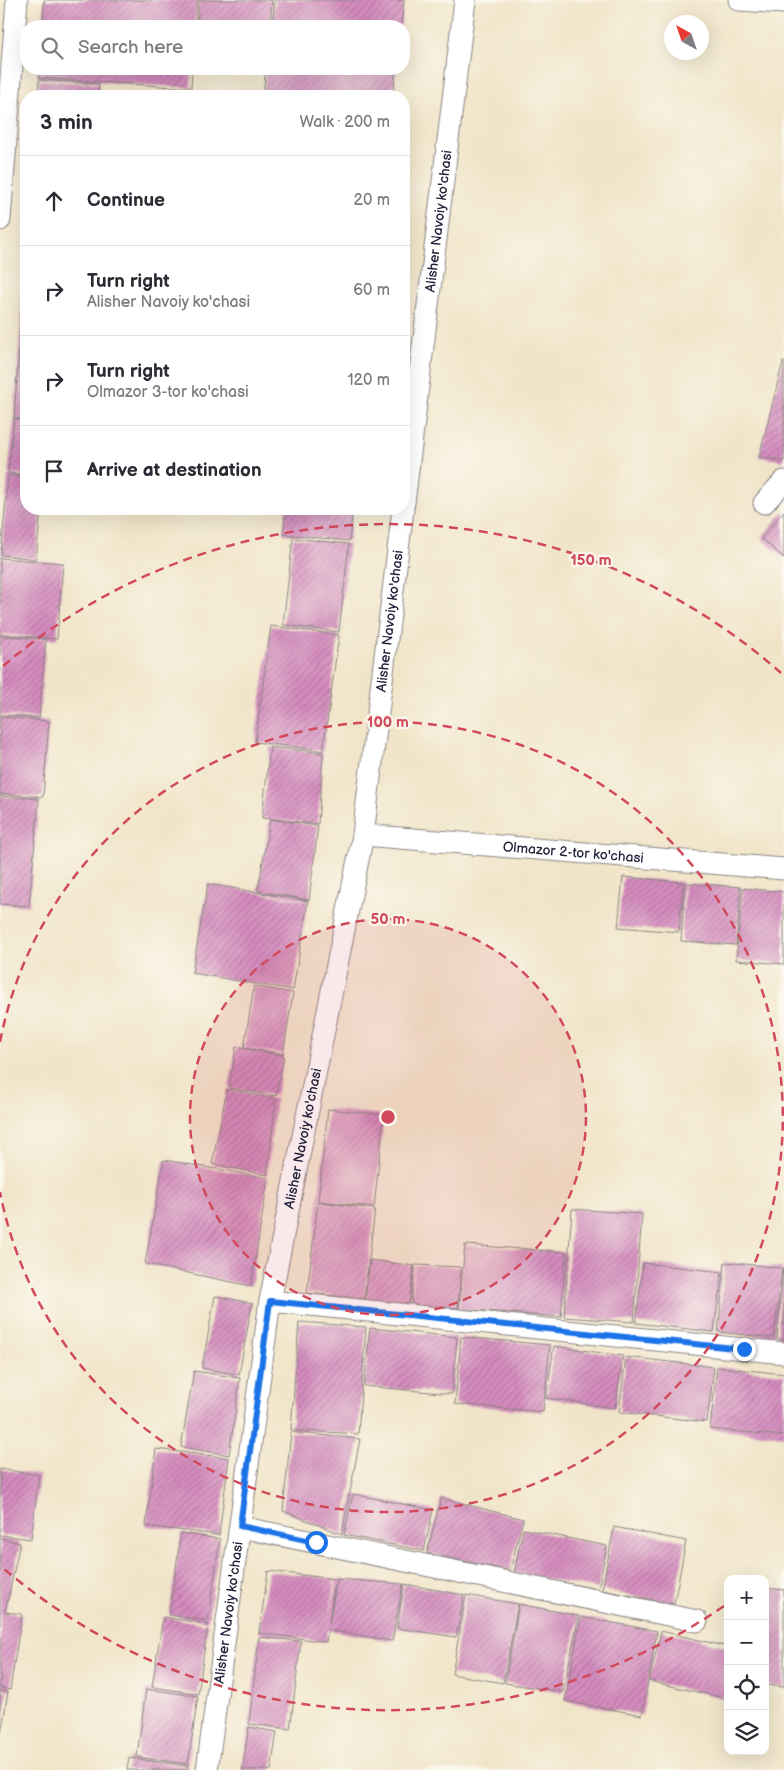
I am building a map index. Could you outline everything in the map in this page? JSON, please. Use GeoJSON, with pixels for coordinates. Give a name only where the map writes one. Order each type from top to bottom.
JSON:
{"type":"FeatureCollection","features":[{"type":"Feature","properties":{"kind":"street"},"geometry":{"type":"LineString","coordinates":[[0,220],[17,0]]}},
{"type":"Feature","properties":{"kind":"street","name":"Alisher Navoiy ko'chasi"},"geometry":{"type":"LineString","coordinates":[[410,454],[465,0]]}},
{"type":"Feature","properties":{"kind":"street"},"geometry":{"type":"LineString","coordinates":[[739,0],[784,3]]}},
{"type":"Feature","properties":{"kind":"street"},"geometry":{"type":"LineString","coordinates":[[764,503],[784,481]]}},
{"type":"Feature","properties":{"kind":"street","name":"Alisher Navoiy ko'chasi"},"geometry":{"type":"LineString","coordinates":[[207,1770],[270,1301],[363,836],[402,515]]}},
{"type":"Feature","properties":{"kind":"street","name":"Olmazor 2-tor ko'chasi"},"geometry":{"type":"LineString","coordinates":[[363,836],[784,869]]}},
{"type":"Feature","properties":{"kind":"street"},"geometry":{"type":"LineString","coordinates":[[270,1301],[784,1353]]}},
{"type":"Feature","properties":{"kind":"street"},"geometry":{"type":"LineString","coordinates":[[240,1526],[697,1621]]}},
{"type":"Feature","properties":{"kind":"building"},"geometry":{"type":"Polygon","coordinates":[[[44,0],[197,0],[195,20],[43,20],[44,0]]]}},
{"type":"Feature","properties":{"kind":"building"},"geometry":{"type":"Polygon","coordinates":[[[199,0],[272,0],[270,20],[197,20],[199,0]]]}},
{"type":"Feature","properties":{"kind":"building"},"geometry":{"type":"Polygon","coordinates":[[[275,0],[404,0],[402,20],[273,20],[275,0]]]}},
{"type":"Feature","properties":{"kind":"building"},"geometry":{"type":"Polygon","coordinates":[[[39,75],[192,75],[191,88],[39,78],[39,75]]]}},
{"type":"Feature","properties":{"kind":"building"},"geometry":{"type":"Polygon","coordinates":[[[265,75],[395,75],[394,90],[263,90],[265,75]]]}},
{"type":"Feature","properties":{"kind":"building"},"geometry":{"type":"Polygon","coordinates":[[[39,80],[99,84],[98,90],[38,90],[39,80]]]}},
{"type":"Feature","properties":{"kind":"building"},"geometry":{"type":"Polygon","coordinates":[[[20,333],[20,418],[14,418],[20,333]]]}},
{"type":"Feature","properties":{"kind":"building"},"geometry":{"type":"Polygon","coordinates":[[[784,362],[784,461],[759,457],[784,362]]]}},
{"type":"Feature","properties":{"kind":"building"},"geometry":{"type":"Polygon","coordinates":[[[14,419],[20,420],[20,474],[8,473],[14,419]]]}},
{"type":"Feature","properties":{"kind":"building"},"geometry":{"type":"Polygon","coordinates":[[[8,475],[20,476],[20,515],[40,515],[36,559],[1,555],[8,475]]]}},
{"type":"Feature","properties":{"kind":"building"},"geometry":{"type":"Polygon","coordinates":[[[784,511],[784,558],[761,538],[784,511]]]}},
{"type":"Feature","properties":{"kind":"building"},"geometry":{"type":"Polygon","coordinates":[[[285,515],[352,515],[349,541],[283,534],[285,515]]]}},
{"type":"Feature","properties":{"kind":"building"},"geometry":{"type":"Polygon","coordinates":[[[293,538],[349,544],[339,632],[283,625],[293,538]]]}},
{"type":"Feature","properties":{"kind":"building"},"geometry":{"type":"Polygon","coordinates":[[[0,558],[63,563],[57,639],[0,634],[0,558]]]}},
{"type":"Feature","properties":{"kind":"building"},"geometry":{"type":"Polygon","coordinates":[[[271,626],[339,635],[323,751],[255,742],[271,626]]]}},
{"type":"Feature","properties":{"kind":"building"},"geometry":{"type":"Polygon","coordinates":[[[0,636],[46,639],[39,718],[0,715],[0,636]]]}},
{"type":"Feature","properties":{"kind":"building"},"geometry":{"type":"Polygon","coordinates":[[[0,717],[49,721],[43,797],[0,794],[0,717]]]}},
{"type":"Feature","properties":{"kind":"building"},"geometry":{"type":"Polygon","coordinates":[[[270,747],[323,753],[318,824],[262,818],[270,747]]]}},
{"type":"Feature","properties":{"kind":"building"},"geometry":{"type":"Polygon","coordinates":[[[0,796],[39,799],[29,906],[0,904],[0,796]]]}},
{"type":"Feature","properties":{"kind":"building"},"geometry":{"type":"Polygon","coordinates":[[[270,819],[318,826],[309,900],[258,891],[270,819]]]}},
{"type":"Feature","properties":{"kind":"building"},"geometry":{"type":"Polygon","coordinates":[[[623,877],[683,882],[679,932],[618,927],[623,877]]]}},
{"type":"Feature","properties":{"kind":"building"},"geometry":{"type":"Polygon","coordinates":[[[685,883],[741,887],[736,945],[681,941],[685,883]]]}},
{"type":"Feature","properties":{"kind":"building"},"geometry":{"type":"Polygon","coordinates":[[[208,884],[308,901],[293,990],[192,973],[208,884]]]}},
{"type":"Feature","properties":{"kind":"building"},"geometry":{"type":"Polygon","coordinates":[[[743,888],[784,892],[784,964],[736,960],[743,888]]]}},
{"type":"Feature","properties":{"kind":"building"},"geometry":{"type":"Polygon","coordinates":[[[254,986],[293,993],[283,1054],[244,1048],[254,986]]]}},
{"type":"Feature","properties":{"kind":"building"},"geometry":{"type":"Polygon","coordinates":[[[236,1047],[284,1056],[276,1096],[229,1088],[236,1047]]]}},
{"type":"Feature","properties":{"kind":"building"},"geometry":{"type":"Polygon","coordinates":[[[227,1089],[276,1099],[267,1175],[212,1164],[227,1089]]]}},
{"type":"Feature","properties":{"kind":"building"},"geometry":{"type":"Polygon","coordinates":[[[328,1109],[384,1115],[374,1207],[318,1201],[328,1109]]]}},
{"type":"Feature","properties":{"kind":"building"},"geometry":{"type":"Polygon","coordinates":[[[164,1160],[268,1178],[251,1286],[145,1264],[164,1160]]]}},
{"type":"Feature","properties":{"kind":"building"},"geometry":{"type":"Polygon","coordinates":[[[318,1202],[375,1209],[364,1299],[307,1293],[318,1202]]]}},
{"type":"Feature","properties":{"kind":"building"},"geometry":{"type":"Polygon","coordinates":[[[572,1209],[642,1214],[634,1322],[564,1317],[572,1209]]]}},
{"type":"Feature","properties":{"kind":"building"},"geometry":{"type":"Polygon","coordinates":[[[465,1245],[566,1252],[561,1317],[459,1309],[465,1245]]]}},
{"type":"Feature","properties":{"kind":"building"},"geometry":{"type":"Polygon","coordinates":[[[370,1260],[414,1266],[409,1305],[365,1300],[370,1260]]]}},
{"type":"Feature","properties":{"kind":"building"},"geometry":{"type":"Polygon","coordinates":[[[725,1262],[782,1268],[774,1338],[718,1332],[725,1262]]]}},
{"type":"Feature","properties":{"kind":"building"},"geometry":{"type":"Polygon","coordinates":[[[643,1263],[722,1272],[714,1332],[636,1323],[643,1263]]]}},
{"type":"Feature","properties":{"kind":"building"},"geometry":{"type":"Polygon","coordinates":[[[415,1265],[461,1267],[458,1308],[411,1305],[415,1265]]]}},
{"type":"Feature","properties":{"kind":"building"},"geometry":{"type":"Polygon","coordinates":[[[783,1268],[784,1339],[777,1339],[783,1268]]]}},
{"type":"Feature","properties":{"kind":"building"},"geometry":{"type":"Polygon","coordinates":[[[215,1296],[252,1303],[239,1375],[202,1368],[215,1296]]]}},
{"type":"Feature","properties":{"kind":"building"},"geometry":{"type":"Polygon","coordinates":[[[299,1322],[366,1327],[358,1434],[291,1430],[299,1322]]]}},
{"type":"Feature","properties":{"kind":"building"},"geometry":{"type":"Polygon","coordinates":[[[370,1328],[457,1337],[452,1394],[364,1386],[370,1328]]]}},
{"type":"Feature","properties":{"kind":"building"},"geometry":{"type":"Polygon","coordinates":[[[461,1337],[550,1345],[543,1412],[455,1404],[461,1337]]]}},
{"type":"Feature","properties":{"kind":"building"},"geometry":{"type":"Polygon","coordinates":[[[554,1346],[623,1356],[615,1408],[546,1398],[554,1346]]]}},
{"type":"Feature","properties":{"kind":"building"},"geometry":{"type":"Polygon","coordinates":[[[626,1357],[714,1367],[707,1422],[619,1412],[626,1357]]]}},
{"type":"Feature","properties":{"kind":"building"},"geometry":{"type":"Polygon","coordinates":[[[717,1367],[784,1374],[784,1436],[710,1429],[717,1367]]]}},
{"type":"Feature","properties":{"kind":"building"},"geometry":{"type":"Polygon","coordinates":[[[194,1371],[240,1378],[229,1455],[181,1447],[194,1371]]]}},
{"type":"Feature","properties":{"kind":"building"},"geometry":{"type":"Polygon","coordinates":[[[291,1432],[360,1439],[342,1534],[283,1511],[291,1432]]]}},
{"type":"Feature","properties":{"kind":"building"},"geometry":{"type":"Polygon","coordinates":[[[156,1449],[229,1458],[219,1535],[146,1526],[156,1449]]]}},
{"type":"Feature","properties":{"kind":"building"},"geometry":{"type":"Polygon","coordinates":[[[0,1469],[39,1475],[31,1539],[0,1535],[0,1469]]]}},
{"type":"Feature","properties":{"kind":"building"},"geometry":{"type":"Polygon","coordinates":[[[353,1494],[433,1510],[424,1551],[344,1535],[353,1494]]]}},
{"type":"Feature","properties":{"kind":"building"},"geometry":{"type":"Polygon","coordinates":[[[441,1498],[523,1519],[510,1571],[427,1553],[441,1498]]]}},
{"type":"Feature","properties":{"kind":"building"},"geometry":{"type":"Polygon","coordinates":[[[614,1527],[686,1541],[674,1604],[602,1590],[614,1527]]]}},
{"type":"Feature","properties":{"kind":"building"},"geometry":{"type":"Polygon","coordinates":[[[523,1529],[607,1546],[598,1589],[514,1573],[523,1529]]]}},
{"type":"Feature","properties":{"kind":"building"},"geometry":{"type":"Polygon","coordinates":[[[181,1533],[220,1539],[208,1621],[169,1615],[181,1533]]]}},
{"type":"Feature","properties":{"kind":"building"},"geometry":{"type":"Polygon","coordinates":[[[0,1538],[20,1543],[5,1612],[22,1614],[10,1690],[0,1688],[0,1538]]]}},
{"type":"Feature","properties":{"kind":"building"},"geometry":{"type":"Polygon","coordinates":[[[268,1571],[335,1579],[329,1624],[337,1579],[403,1584],[392,1641],[328,1630],[326,1642],[259,1633],[268,1571]]]}},
{"type":"Feature","properties":{"kind":"building"},"geometry":{"type":"Polygon","coordinates":[[[404,1584],[464,1595],[456,1637],[397,1628],[404,1584]]]}},
{"type":"Feature","properties":{"kind":"building"},"geometry":{"type":"Polygon","coordinates":[[[769,1588],[784,1590],[784,1687],[769,1685],[769,1588]]]}},
{"type":"Feature","properties":{"kind":"building"},"geometry":{"type":"Polygon","coordinates":[[[466,1595],[518,1604],[503,1683],[452,1674],[466,1595]]]}},
{"type":"Feature","properties":{"kind":"building"},"geometry":{"type":"Polygon","coordinates":[[[519,1604],[579,1616],[563,1692],[505,1683],[519,1604]]]}},
{"type":"Feature","properties":{"kind":"building"},"geometry":{"type":"Polygon","coordinates":[[[163,1617],[208,1624],[198,1694],[152,1687],[163,1617]]]}},
{"type":"Feature","properties":{"kind":"building"},"geometry":{"type":"Polygon","coordinates":[[[581,1617],[657,1631],[642,1715],[565,1701],[581,1617]]]}},
{"type":"Feature","properties":{"kind":"building"},"geometry":{"type":"Polygon","coordinates":[[[661,1631],[724,1646],[724,1698],[649,1681],[661,1631]]]}},
{"type":"Feature","properties":{"kind":"building"},"geometry":{"type":"Polygon","coordinates":[[[259,1637],[301,1641],[290,1729],[249,1724],[259,1637]]]}},
{"type":"Feature","properties":{"kind":"building"},"geometry":{"type":"Polygon","coordinates":[[[146,1689],[198,1696],[188,1764],[137,1757],[146,1689]]]}},
{"type":"Feature","properties":{"kind":"building"},"geometry":{"type":"Polygon","coordinates":[[[0,1691],[8,1692],[1,1734],[0,1733],[0,1691]]]}},
{"type":"Feature","properties":{"kind":"building"},"geometry":{"type":"Polygon","coordinates":[[[249,1727],[277,1732],[271,1770],[242,1770],[249,1727]]]}},
{"type":"Feature","properties":{"kind":"building"},"geometry":{"type":"Polygon","coordinates":[[[129,1758],[188,1766],[187,1770],[127,1770],[129,1758]]]}},
{"type":"Feature","properties":{"kind":"route"},"geometry":{"type":"LineString","coordinates":[[316,1542],[240,1526],[270,1301],[744,1349]]}}]}
